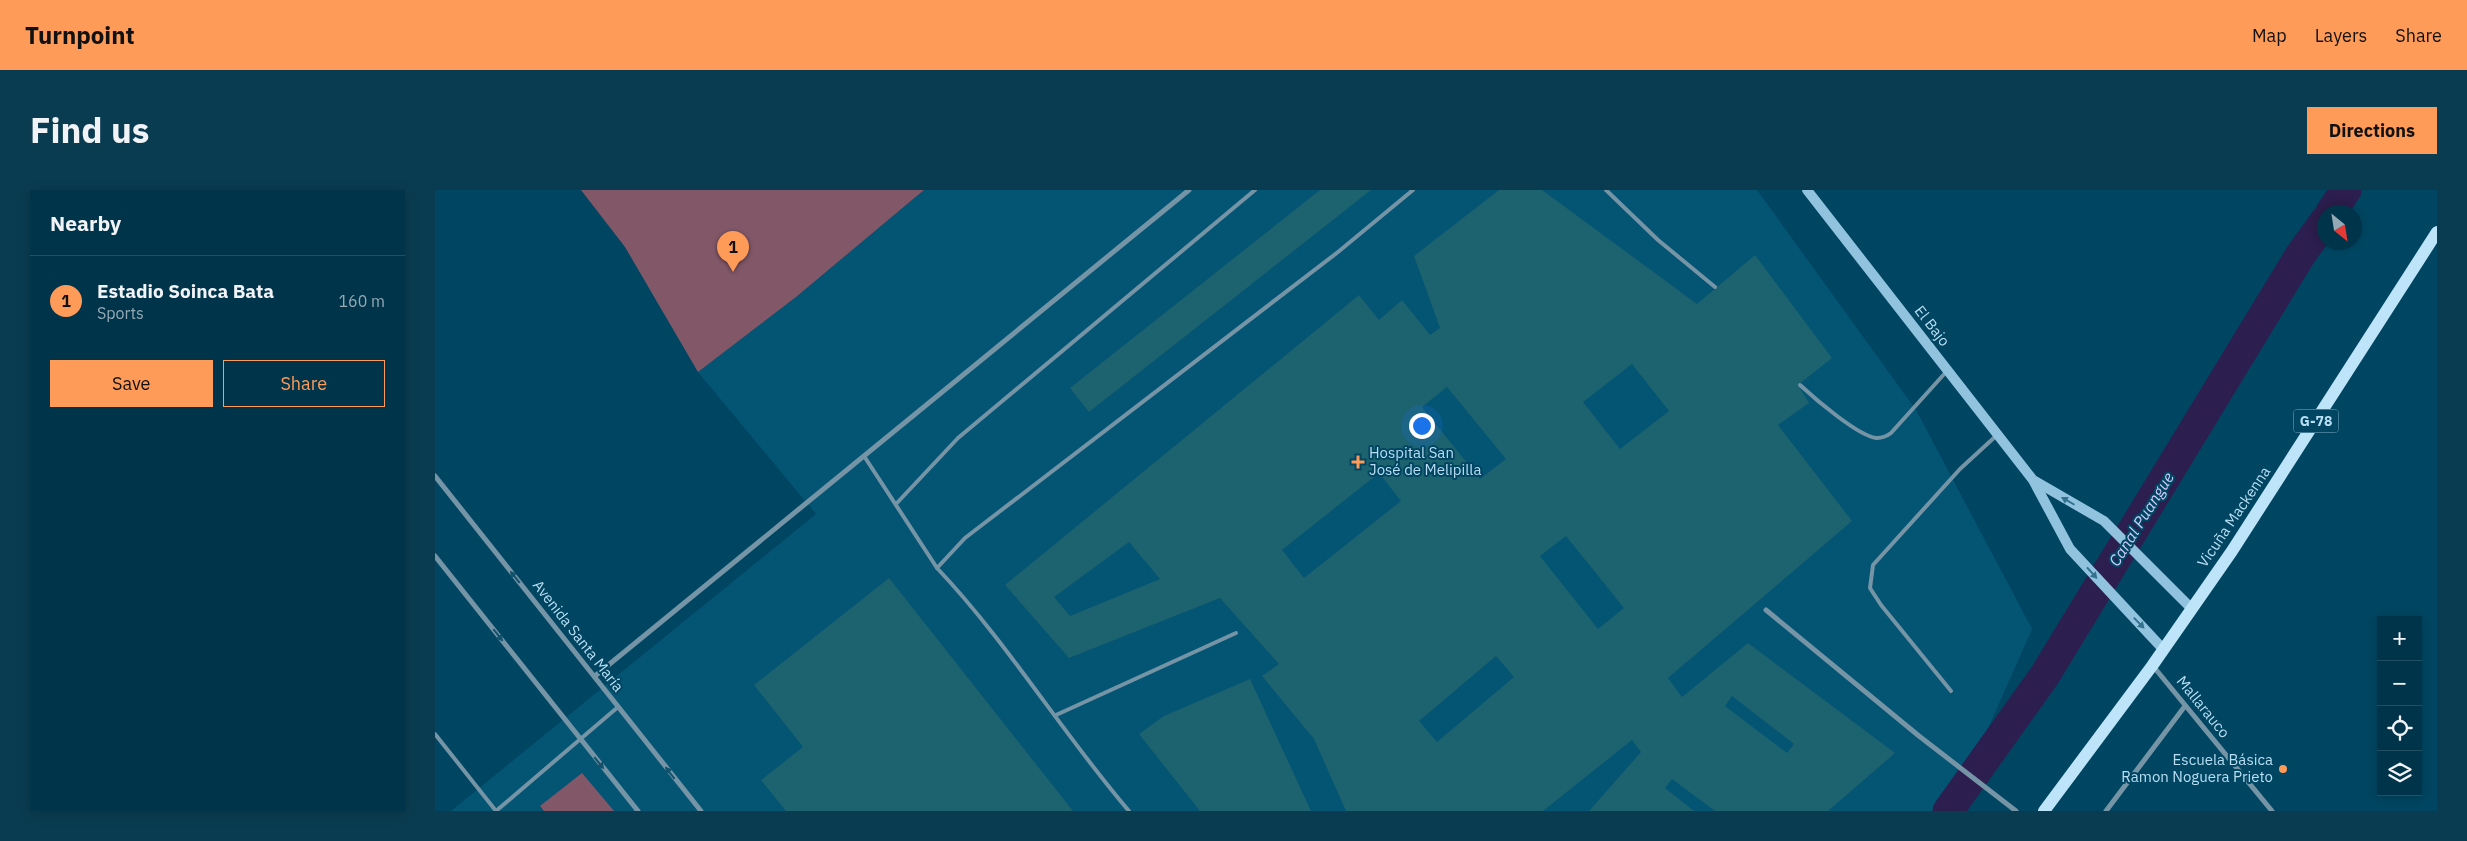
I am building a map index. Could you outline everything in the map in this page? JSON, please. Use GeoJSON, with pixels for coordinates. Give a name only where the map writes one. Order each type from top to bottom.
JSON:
{"type":"FeatureCollection","features":[{"type":"Feature","properties":{"kind":"main road","name":"Vicuña Mackenna"},"geometry":{"type":"LineString","coordinates":[[2044,811],[2192,609],[2258,511],[2437,232]]}},
{"type":"Feature","properties":{"kind":"street"},"geometry":{"type":"LineString","coordinates":[[595,676],[1189,190]]}},
{"type":"Feature","properties":{"kind":"street","name":"El Bajo"},"geometry":{"type":"LineString","coordinates":[[1807,190],[2033,480],[2070,549],[2113,598],[2163,649]]}},
{"type":"Feature","properties":{"kind":"street","name":"Avenida Santa María"},"geometry":{"type":"LineString","coordinates":[[435,476],[701,811]]}},
{"type":"Feature","properties":{"kind":"street","name":"El Bajo"},"geometry":{"type":"LineString","coordinates":[[2033,480],[2104,521],[2192,609]]}},
{"type":"Feature","properties":{"kind":"street"},"geometry":{"type":"LineString","coordinates":[[435,556],[637,811]]}},
{"type":"Feature","properties":{"kind":"street"},"geometry":{"type":"LineString","coordinates":[[1766,610],[1936,749],[2016,811]]}},
{"type":"Feature","properties":{"kind":"street","name":"Mallarauco"},"geometry":{"type":"LineString","coordinates":[[2152,666],[2272,811]]}},
{"type":"Feature","properties":{"kind":"street"},"geometry":{"type":"LineString","coordinates":[[2107,811],[2185,706]]}},
{"type":"Feature","properties":{"kind":"lane"},"geometry":{"type":"LineString","coordinates":[[896,504],[958,438],[1255,190]]}},
{"type":"Feature","properties":{"kind":"lane"},"geometry":{"type":"LineString","coordinates":[[937,568],[965,538],[1331,258],[1413,190]]}},
{"type":"Feature","properties":{"kind":"lane"},"geometry":{"type":"LineString","coordinates":[[1607,190],[1658,240],[1715,287]]}},
{"type":"Feature","properties":{"kind":"lane"},"geometry":{"type":"LineString","coordinates":[[1800,385],[1849,424],[1875,438],[1884,437],[1906,419],[1948,370]]}},
{"type":"Feature","properties":{"kind":"lane"},"geometry":{"type":"LineString","coordinates":[[1951,691],[1881,605],[1870,588],[1873,565],[1960,469],[1997,435]]}},
{"type":"Feature","properties":{"kind":"lane"},"geometry":{"type":"LineString","coordinates":[[863,456],[937,568],[968,601],[1056,715],[1091,768],[1129,811]]}},
{"type":"Feature","properties":{"kind":"lane"},"geometry":{"type":"LineString","coordinates":[[1056,715],[1237,633]]}},
{"type":"Feature","properties":{"kind":"lane"},"geometry":{"type":"LineString","coordinates":[[435,734],[496,811],[619,707]]}},
{"type":"Feature","properties":{"kind":"shaded area"},"geometry":{"type":"Polygon","coordinates":[[[581,190],[924,190],[796,297],[698,372],[625,247],[581,190]]]}},
{"type":"Feature","properties":{"kind":"shaded area","name":"Hospital San José de Melipilla"},"geometry":{"type":"Polygon","coordinates":[[[924,190],[1757,190],[1916,410],[2032,629],[1973,762],[1937,811],[451,811],[816,514],[698,372],[796,297],[924,190]]]}},
{"type":"Feature","properties":{"kind":"shaded area"},"geometry":{"type":"Polygon","coordinates":[[[582,773],[614,811],[544,811],[540,806],[582,773]]]}},
{"type":"Feature","properties":{"kind":"building"},"geometry":{"type":"Polygon","coordinates":[[[1320,190],[1371,190],[1089,412],[1070,388],[1320,190]]]}},
{"type":"Feature","properties":{"kind":"building"},"geometry":{"type":"Polygon","coordinates":[[[1499,190],[1542,190],[1697,304],[1755,255],[1832,358],[1798,385],[1809,403],[1778,425],[1852,521],[1668,678],[1682,697],[1748,643],[1895,753],[1828,811],[1715,811],[1672,779],[1665,788],[1694,811],[1589,811],[1641,752],[1632,740],[1543,811],[1346,811],[1314,739],[1262,676],[1279,664],[1220,598],[1069,658],[1005,585],[1359,295],[1379,320],[1402,300],[1430,335],[1440,328],[1414,256],[1499,190]],[[1632,364],[1583,402],[1620,449],[1669,411],[1632,364]],[[1447,387],[1422,407],[1480,479],[1506,459],[1447,387]],[[1379,473],[1282,550],[1304,578],[1401,501],[1379,473]],[[1566,536],[1540,556],[1598,629],[1624,608],[1566,536]],[[1129,542],[1054,597],[1070,616],[1160,579],[1129,542]],[[1496,656],[1419,721],[1437,742],[1514,677],[1496,656]],[[1732,696],[1725,706],[1787,753],[1794,744],[1732,696]]]}},
{"type":"Feature","properties":{"kind":"building"},"geometry":{"type":"Polygon","coordinates":[[[889,578],[1073,811],[786,811],[761,780],[803,747],[754,685],[889,578]]]}},
{"type":"Feature","properties":{"kind":"building"},"geometry":{"type":"Polygon","coordinates":[[[1250,679],[1311,811],[1200,811],[1139,734],[1164,716],[1250,679]]]}},
{"type":"Feature","properties":{"kind":"waterway","name":"Canal Puangue"},"geometry":{"type":"LineString","coordinates":[[2336,205],[2346,190]]}},
{"type":"Feature","properties":{"kind":"waterway","name":"Canal Puangue"},"geometry":{"type":"LineString","coordinates":[[1948,811],[2045,675],[2301,254],[2317,232]]}},
{"type":"Feature","properties":{"kind":"place","name":"Estadio Soinca Bata"},"geometry":{"type":"Point","coordinates":[733,272]}},
{"type":"Feature","properties":{"kind":"place","name":"Hospital San José de Melipilla"},"geometry":{"type":"Point","coordinates":[1358,462]}},
{"type":"Feature","properties":{"kind":"place","name":"Escuela Básica Ramon Noguera Prieto"},"geometry":{"type":"Point","coordinates":[2283,769]}}]}
